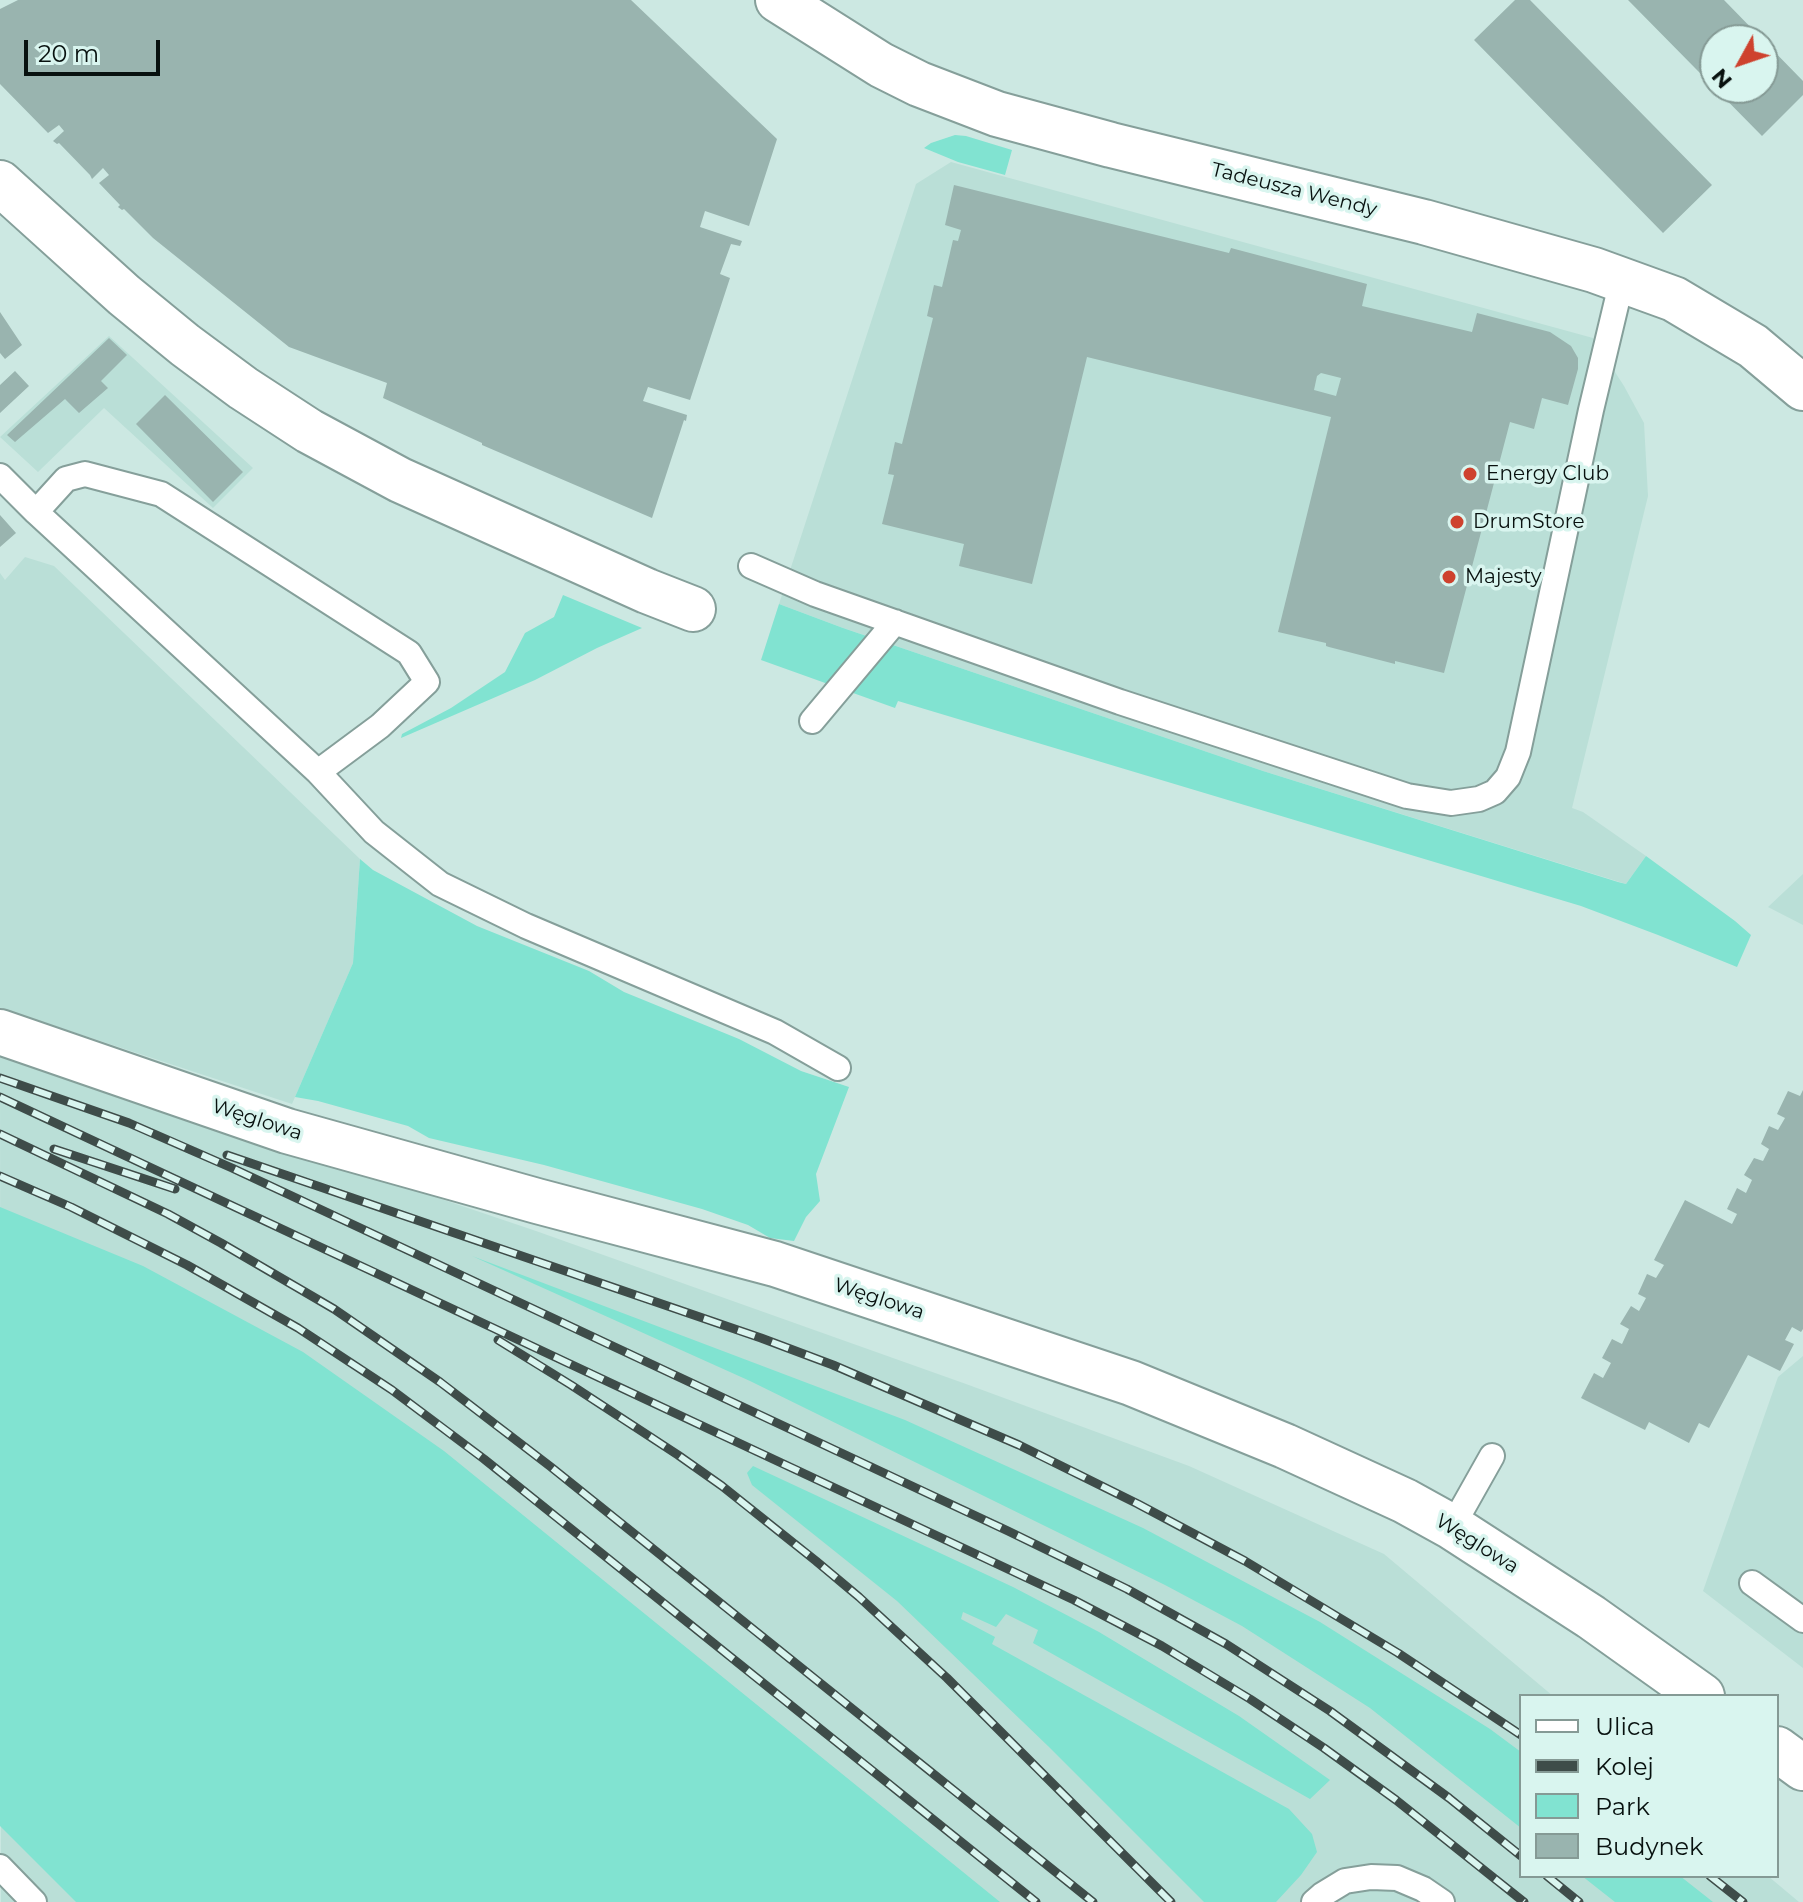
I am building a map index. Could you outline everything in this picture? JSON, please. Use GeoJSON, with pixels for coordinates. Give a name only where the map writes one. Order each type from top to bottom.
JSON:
{"type":"FeatureCollection","features":[{"type":"Feature","properties":{"kind":"street","name":"Tadeusza Wendy"},"geometry":{"type":"LineString","coordinates":[[778,0],[881,65],[919,84],[997,114],[1424,222],[1594,270],[1674,299],[1753,346],[1803,388]]}},
{"type":"Feature","properties":{"kind":"street"},"geometry":{"type":"LineString","coordinates":[[0,183],[124,295],[185,345],[309,431],[400,480],[693,609]]}},
{"type":"Feature","properties":{"kind":"street","name":"Węglowa"},"geometry":{"type":"LineString","coordinates":[[0,1032],[287,1131],[775,1264],[1131,1383],[1285,1446],[1405,1501],[1452,1527],[1591,1617],[1699,1694]]}},
{"type":"Feature","properties":{"kind":"street"},"geometry":{"type":"LineString","coordinates":[[1779,1750],[1803,1768]]}},
{"type":"Feature","properties":{"kind":"lane"},"geometry":{"type":"LineString","coordinates":[[751,566],[815,594],[1120,702],[1407,796],[1451,803],[1479,799],[1495,792],[1508,777],[1518,752],[1622,280]]}},
{"type":"Feature","properties":{"kind":"lane"},"geometry":{"type":"LineString","coordinates":[[36,512],[66,479],[85,474],[161,494],[409,653],[427,682],[380,726],[318,772]]}},
{"type":"Feature","properties":{"kind":"lane"},"geometry":{"type":"LineString","coordinates":[[0,476],[318,772],[374,832],[440,884],[526,926],[775,1032],[838,1068]]}},
{"type":"Feature","properties":{"kind":"lane"},"geometry":{"type":"LineString","coordinates":[[812,721],[895,622]]}},
{"type":"Feature","properties":{"kind":"lane"},"geometry":{"type":"LineString","coordinates":[[1452,1527],[1492,1456]]}},
{"type":"Feature","properties":{"kind":"lane"},"geometry":{"type":"LineString","coordinates":[[1752,1583],[1803,1620]]}},
{"type":"Feature","properties":{"kind":"lane"},"geometry":{"type":"LineString","coordinates":[[0,1867],[34,1902]]}},
{"type":"Feature","properties":{"kind":"lane"},"geometry":{"type":"LineString","coordinates":[[1314,1902],[1345,1881],[1371,1877],[1397,1878],[1423,1889],[1442,1902]]}},
{"type":"Feature","properties":{"kind":"shaded area"},"geometry":{"type":"Polygon","coordinates":[[[951,162],[1593,338],[1644,423],[1648,496],[1572,808],[1583,812],[1646,856],[1626,884],[1263,771],[779,604],[916,184],[951,162]]]}},
{"type":"Feature","properties":{"kind":"shaded area"},"geometry":{"type":"Polygon","coordinates":[[[109,336],[253,468],[213,508],[104,408],[38,472],[0,437],[109,336]]]}},
{"type":"Feature","properties":{"kind":"shaded area"},"geometry":{"type":"Polygon","coordinates":[[[25,557],[54,566],[360,859],[353,963],[292,1104],[0,1008],[0,573],[5,580],[25,557]]]}},
{"type":"Feature","properties":{"kind":"shaded area"},"geometry":{"type":"Polygon","coordinates":[[[1803,874],[1803,925],[1768,907],[1803,874]]]}},
{"type":"Feature","properties":{"kind":"shaded area"},"geometry":{"type":"Polygon","coordinates":[[[0,1050],[536,1231],[966,1384],[1189,1466],[1384,1554],[1551,1694],[1519,1694],[1519,1878],[1770,1878],[1799,1902],[1,1902],[0,1050]]]}},
{"type":"Feature","properties":{"kind":"shaded area"},"geometry":{"type":"Polygon","coordinates":[[[1803,1356],[1803,1668],[1703,1591],[1778,1377],[1803,1356]]]}},
{"type":"Feature","properties":{"kind":"green space"},"geometry":{"type":"Polygon","coordinates":[[[955,135],[1012,150],[1005,175],[958,162],[924,148],[955,135]]]}},
{"type":"Feature","properties":{"kind":"green space"},"geometry":{"type":"Polygon","coordinates":[[[563,595],[642,628],[535,680],[401,738],[402,734],[451,708],[505,672],[525,633],[554,617],[563,595]]]}},
{"type":"Feature","properties":{"kind":"green space"},"geometry":{"type":"Polygon","coordinates":[[[779,604],[1263,771],[1618,882],[1626,884],[1646,856],[1751,935],[1737,967],[1581,906],[898,701],[895,708],[761,660],[779,604]]]}},
{"type":"Feature","properties":{"kind":"green space"},"geometry":{"type":"Polygon","coordinates":[[[360,859],[373,870],[477,926],[589,971],[624,992],[739,1039],[801,1071],[849,1087],[816,1174],[820,1201],[806,1217],[794,1241],[770,1238],[748,1225],[702,1209],[544,1165],[429,1138],[408,1126],[295,1097],[353,963],[360,859]]]}},
{"type":"Feature","properties":{"kind":"green space"},"geometry":{"type":"Polygon","coordinates":[[[0,1207],[143,1266],[303,1352],[444,1451],[1000,1902],[76,1902],[0,1826],[0,1207]]]}},
{"type":"Feature","properties":{"kind":"green space"},"geometry":{"type":"Polygon","coordinates":[[[472,1256],[905,1420],[1143,1528],[1320,1622],[1519,1751],[1519,1826],[1370,1708],[1242,1626],[750,1381],[472,1256]]]}},
{"type":"Feature","properties":{"kind":"green space"},"geometry":{"type":"Polygon","coordinates":[[[753,1466],[1013,1587],[1099,1632],[1239,1716],[1330,1780],[1310,1799],[1033,1643],[1038,1630],[1006,1614],[996,1627],[963,1612],[961,1619],[995,1637],[992,1644],[1289,1809],[1312,1834],[1317,1852],[1301,1875],[1276,1902],[1204,1902],[897,1601],[752,1485],[747,1473],[753,1466]]]}},
{"type":"Feature","properties":{"kind":"green space"},"geometry":{"type":"Polygon","coordinates":[[[1585,1878],[1683,1878],[1713,1902],[1615,1902],[1585,1878]]]}},
{"type":"Feature","properties":{"kind":"building"},"geometry":{"type":"Polygon","coordinates":[[[18,0],[631,0],[777,139],[749,226],[705,211],[700,227],[742,241],[740,246],[731,244],[720,274],[730,278],[690,400],[648,387],[643,401],[687,415],[652,518],[482,445],[383,398],[387,383],[289,347],[153,238],[124,209],[118,207],[120,205],[99,183],[109,175],[103,168],[92,179],[59,143],[53,141],[64,131],[59,125],[48,133],[0,84],[0,9],[18,0]]]}},
{"type":"Feature","properties":{"kind":"building"},"geometry":{"type":"Polygon","coordinates":[[[1515,0],[1530,0],[1712,185],[1663,233],[1474,40],[1515,0]]]}},
{"type":"Feature","properties":{"kind":"building"},"geometry":{"type":"Polygon","coordinates":[[[1628,0],[1724,0],[1747,24],[1699,24],[1699,72],[1628,0]]]}},
{"type":"Feature","properties":{"kind":"building"},"geometry":{"type":"Polygon","coordinates":[[[1779,56],[1803,81],[1803,95],[1762,136],[1730,104],[1779,104],[1779,56]]]}},
{"type":"Feature","properties":{"kind":"building"},"geometry":{"type":"Polygon","coordinates":[[[954,185],[1229,253],[1231,248],[1367,284],[1362,306],[1472,332],[1477,313],[1550,332],[1571,346],[1578,358],[1578,369],[1568,405],[1542,398],[1534,429],[1510,422],[1444,673],[1395,661],[1395,664],[1278,632],[1331,417],[1087,357],[1032,584],[959,566],[964,544],[882,524],[894,475],[888,474],[895,442],[902,444],[933,318],[927,316],[934,285],[942,287],[953,240],[958,241],[961,230],[945,225],[954,185]],[[1321,373],[1317,376],[1314,390],[1336,396],[1341,378],[1321,373]]]}},
{"type":"Feature","properties":{"kind":"building"},"geometry":{"type":"Polygon","coordinates":[[[0,312],[22,345],[5,359],[0,353],[0,312]]]}},
{"type":"Feature","properties":{"kind":"building"},"geometry":{"type":"Polygon","coordinates":[[[109,338],[127,355],[101,381],[108,388],[79,413],[65,399],[15,442],[7,435],[109,338]]]}},
{"type":"Feature","properties":{"kind":"building"},"geometry":{"type":"Polygon","coordinates":[[[15,371],[29,386],[0,413],[0,385],[15,371]]]}},
{"type":"Feature","properties":{"kind":"building"},"geometry":{"type":"Polygon","coordinates":[[[165,395],[243,472],[213,502],[136,424],[165,395]]]}},
{"type":"Feature","properties":{"kind":"building"},"geometry":{"type":"Polygon","coordinates":[[[0,515],[16,533],[0,547],[0,515]]]}},
{"type":"Feature","properties":{"kind":"building"},"geometry":{"type":"Polygon","coordinates":[[[1803,1090],[1803,1329],[1801,1332],[1792,1327],[1785,1340],[1794,1344],[1780,1371],[1748,1355],[1709,1428],[1699,1423],[1689,1443],[1649,1422],[1645,1430],[1581,1398],[1594,1373],[1603,1378],[1611,1363],[1602,1358],[1612,1339],[1622,1344],[1629,1329],[1620,1324],[1631,1306],[1639,1311],[1646,1298],[1638,1294],[1647,1274],[1656,1278],[1664,1265],[1654,1260],[1685,1200],[1732,1224],[1737,1214],[1727,1209],[1737,1188],[1746,1193],[1752,1180],[1744,1175],[1754,1158],[1763,1161],[1769,1149],[1761,1144],[1769,1126],[1778,1130],[1785,1118],[1777,1114],[1788,1091],[1800,1096],[1803,1090]]]}},
{"type":"Feature","properties":{"kind":"railway"},"geometry":{"type":"LineString","coordinates":[[0,1078],[129,1123],[232,1168],[1127,1589],[1226,1644],[1330,1711],[1449,1798],[1519,1854]]}},
{"type":"Feature","properties":{"kind":"railway"},"geometry":{"type":"LineString","coordinates":[[0,1097],[1074,1600],[1162,1646],[1324,1748],[1396,1800],[1524,1902]]}},
{"type":"Feature","properties":{"kind":"railway"},"geometry":{"type":"LineString","coordinates":[[0,1134],[168,1214],[221,1243],[334,1309],[440,1382],[551,1467],[1093,1902]]}},
{"type":"Feature","properties":{"kind":"railway"},"geometry":{"type":"LineString","coordinates":[[54,1149],[175,1189]]}},
{"type":"Feature","properties":{"kind":"railway"},"geometry":{"type":"LineString","coordinates":[[227,1155],[761,1338],[833,1365],[1019,1445],[1245,1561],[1398,1653],[1519,1734]]}},
{"type":"Feature","properties":{"kind":"railway"},"geometry":{"type":"LineString","coordinates":[[0,1176],[71,1207],[187,1265],[298,1328],[392,1390],[484,1459],[1036,1902]]}},
{"type":"Feature","properties":{"kind":"railway"},"geometry":{"type":"LineString","coordinates":[[498,1340],[678,1455],[816,1561],[947,1678],[1171,1902]]}},
{"type":"Feature","properties":{"kind":"railway"},"geometry":{"type":"LineString","coordinates":[[1549,1878],[1579,1902]]}},
{"type":"Feature","properties":{"kind":"railway"},"geometry":{"type":"LineString","coordinates":[[1713,1878],[1743,1902]]}},
{"type":"Feature","properties":{"kind":"place","name":"Energy Club"},"geometry":{"type":"Point","coordinates":[1470,474]}},
{"type":"Feature","properties":{"kind":"place","name":"DrumStore"},"geometry":{"type":"Point","coordinates":[1457,522]}},
{"type":"Feature","properties":{"kind":"place","name":"Majesty"},"geometry":{"type":"Point","coordinates":[1449,577]}}]}
